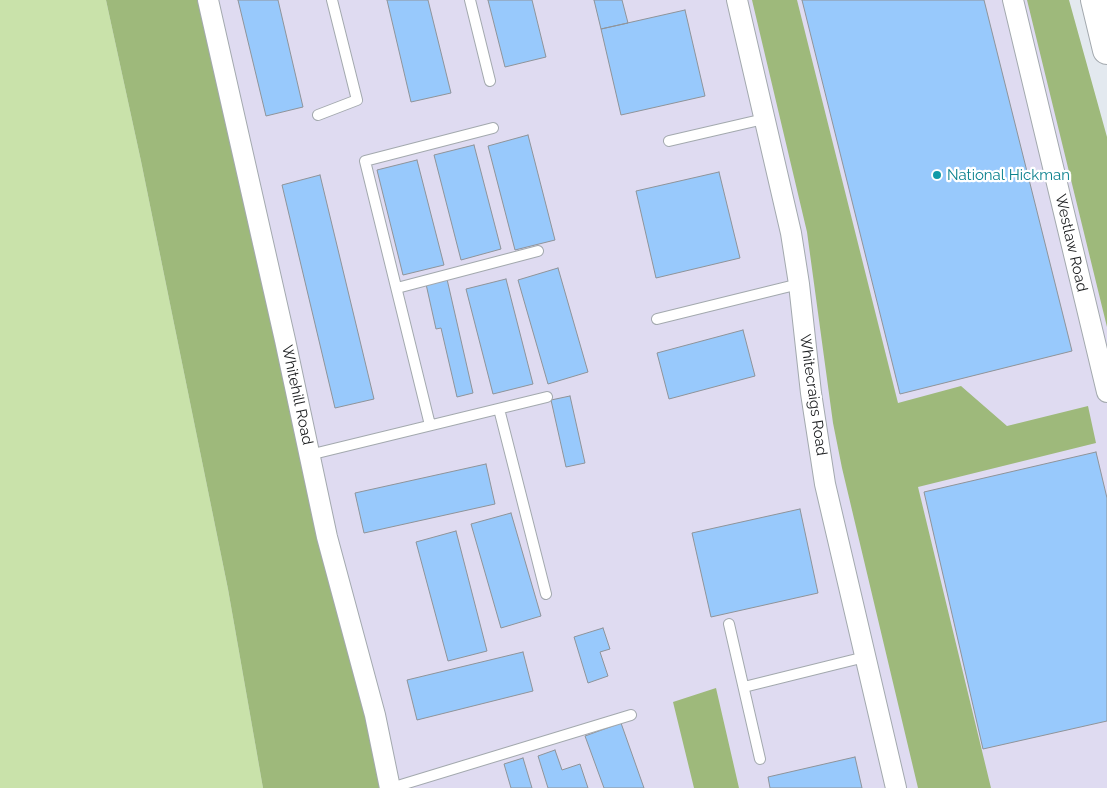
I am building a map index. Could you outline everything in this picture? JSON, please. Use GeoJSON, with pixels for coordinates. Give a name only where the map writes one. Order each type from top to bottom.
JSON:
{"type":"FeatureCollection","features":[{"type":"Feature","properties":{"kind":"main road"},"geometry":{"type":"LineString","coordinates":[[1095,0],[1107,50]]}},
{"type":"Feature","properties":{"kind":"street","name":"Whitehill Road"},"geometry":{"type":"LineString","coordinates":[[208,0],[327,537],[391,788]]}},
{"type":"Feature","properties":{"kind":"street","name":"Whitecraigs Road"},"geometry":{"type":"LineString","coordinates":[[736,0],[791,233],[799,284],[811,393],[824,475],[896,788]]}},
{"type":"Feature","properties":{"kind":"street","name":"Westlaw Road"},"geometry":{"type":"LineString","coordinates":[[1013,0],[1104,369],[1107,392]]}},
{"type":"Feature","properties":{"kind":"lane"},"geometry":{"type":"LineString","coordinates":[[318,115],[357,100],[332,0]]}},
{"type":"Feature","properties":{"kind":"lane"},"geometry":{"type":"LineString","coordinates":[[470,0],[490,81]]}},
{"type":"Feature","properties":{"kind":"lane"},"geometry":{"type":"LineString","coordinates":[[669,141],[764,119]]}},
{"type":"Feature","properties":{"kind":"lane"},"geometry":{"type":"LineString","coordinates":[[430,426],[365,161],[493,128]]}},
{"type":"Feature","properties":{"kind":"lane"},"geometry":{"type":"LineString","coordinates":[[397,288],[538,251]]}},
{"type":"Feature","properties":{"kind":"lane"},"geometry":{"type":"LineString","coordinates":[[657,319],[799,284]]}},
{"type":"Feature","properties":{"kind":"lane"},"geometry":{"type":"LineString","coordinates":[[310,455],[547,397]]}},
{"type":"Feature","properties":{"kind":"lane"},"geometry":{"type":"LineString","coordinates":[[499,409],[546,594]]}},
{"type":"Feature","properties":{"kind":"lane"},"geometry":{"type":"LineString","coordinates":[[729,624],[760,759]]}},
{"type":"Feature","properties":{"kind":"lane"},"geometry":{"type":"LineString","coordinates":[[744,687],[865,657]]}},
{"type":"Feature","properties":{"kind":"lane"},"geometry":{"type":"LineString","coordinates":[[391,788],[631,715]]}},
{"type":"Feature","properties":{"kind":"shaded area"},"geometry":{"type":"Polygon","coordinates":[[[202,0],[1063,0],[1107,168],[1107,788],[390,788],[202,0]]]}},
{"type":"Feature","properties":{"kind":"green space"},"geometry":{"type":"Polygon","coordinates":[[[0,0],[106,0],[141,161],[228,589],[263,788],[0,788],[0,0]]]}},
{"type":"Feature","properties":{"kind":"green space"},"geometry":{"type":"Polygon","coordinates":[[[106,0],[208,0],[390,788],[263,788],[228,589],[141,161],[106,0]]]}},
{"type":"Feature","properties":{"kind":"green space"},"geometry":{"type":"Polygon","coordinates":[[[752,0],[797,0],[898,403],[961,386],[1007,426],[1088,406],[1096,443],[918,487],[991,788],[918,788],[842,468],[833,423],[807,232],[752,0]]]}},
{"type":"Feature","properties":{"kind":"green space"},"geometry":{"type":"Polygon","coordinates":[[[1027,0],[1069,0],[1107,137],[1107,327],[1027,0]]]}},
{"type":"Feature","properties":{"kind":"green space"},"geometry":{"type":"Polygon","coordinates":[[[716,688],[739,788],[694,788],[673,702],[716,688]]]}},
{"type":"Feature","properties":{"kind":"building"},"geometry":{"type":"Polygon","coordinates":[[[238,0],[278,0],[303,107],[266,116],[238,0]]]}},
{"type":"Feature","properties":{"kind":"building"},"geometry":{"type":"Polygon","coordinates":[[[387,0],[428,0],[451,93],[411,102],[387,0]]]}},
{"type":"Feature","properties":{"kind":"building"},"geometry":{"type":"Polygon","coordinates":[[[488,0],[532,0],[546,57],[505,67],[488,0]]]}},
{"type":"Feature","properties":{"kind":"building"},"geometry":{"type":"Polygon","coordinates":[[[594,0],[622,0],[628,23],[601,29],[594,0]]]}},
{"type":"Feature","properties":{"kind":"building","name":"National Hickman"},"geometry":{"type":"Polygon","coordinates":[[[802,0],[984,0],[1072,351],[900,394],[802,0]]]}},
{"type":"Feature","properties":{"kind":"building"},"geometry":{"type":"Polygon","coordinates":[[[685,10],[705,96],[621,115],[601,29],[685,10]]]}},
{"type":"Feature","properties":{"kind":"building"},"geometry":{"type":"Polygon","coordinates":[[[528,135],[555,240],[515,250],[488,146],[528,135]]]}},
{"type":"Feature","properties":{"kind":"building"},"geometry":{"type":"Polygon","coordinates":[[[474,145],[501,249],[461,260],[434,155],[474,145]]]}},
{"type":"Feature","properties":{"kind":"building"},"geometry":{"type":"Polygon","coordinates":[[[417,160],[444,265],[403,275],[377,170],[417,160]]]}},
{"type":"Feature","properties":{"kind":"building"},"geometry":{"type":"Polygon","coordinates":[[[719,172],[740,258],[656,278],[636,191],[719,172]]]}},
{"type":"Feature","properties":{"kind":"building"},"geometry":{"type":"Polygon","coordinates":[[[320,175],[374,399],[335,408],[282,185],[320,175]]]}},
{"type":"Feature","properties":{"kind":"building"},"geometry":{"type":"Polygon","coordinates":[[[558,268],[588,372],[548,384],[518,280],[558,268]]]}},
{"type":"Feature","properties":{"kind":"building"},"geometry":{"type":"Polygon","coordinates":[[[447,279],[473,393],[457,397],[441,328],[436,329],[426,284],[447,279]]]}},
{"type":"Feature","properties":{"kind":"building"},"geometry":{"type":"Polygon","coordinates":[[[506,279],[533,384],[493,394],[466,289],[506,279]]]}},
{"type":"Feature","properties":{"kind":"building"},"geometry":{"type":"Polygon","coordinates":[[[743,330],[755,376],[669,399],[657,353],[743,330]]]}},
{"type":"Feature","properties":{"kind":"building"},"geometry":{"type":"Polygon","coordinates":[[[570,396],[585,463],[566,467],[551,400],[570,396]]]}},
{"type":"Feature","properties":{"kind":"building"},"geometry":{"type":"Polygon","coordinates":[[[1096,452],[1107,498],[1107,721],[983,749],[924,492],[1096,452]]]}},
{"type":"Feature","properties":{"kind":"building"},"geometry":{"type":"Polygon","coordinates":[[[486,464],[495,504],[364,533],[355,493],[486,464]]]}},
{"type":"Feature","properties":{"kind":"building"},"geometry":{"type":"Polygon","coordinates":[[[800,509],[818,593],[711,617],[692,533],[800,509]]]}},
{"type":"Feature","properties":{"kind":"building"},"geometry":{"type":"Polygon","coordinates":[[[511,513],[541,616],[501,628],[471,524],[511,513]]]}},
{"type":"Feature","properties":{"kind":"building"},"geometry":{"type":"Polygon","coordinates":[[[456,531],[487,651],[448,661],[416,542],[456,531]]]}},
{"type":"Feature","properties":{"kind":"building"},"geometry":{"type":"Polygon","coordinates":[[[603,628],[610,649],[600,652],[608,676],[588,683],[574,637],[603,628]]]}},
{"type":"Feature","properties":{"kind":"building"},"geometry":{"type":"Polygon","coordinates":[[[523,652],[533,691],[417,720],[407,680],[523,652]]]}},
{"type":"Feature","properties":{"kind":"building"},"geometry":{"type":"Polygon","coordinates":[[[621,723],[644,788],[604,788],[585,736],[621,723]]]}},
{"type":"Feature","properties":{"kind":"building"},"geometry":{"type":"Polygon","coordinates":[[[555,750],[562,770],[580,764],[588,788],[548,788],[538,756],[555,750]]]}},
{"type":"Feature","properties":{"kind":"building"},"geometry":{"type":"Polygon","coordinates":[[[855,757],[862,788],[770,788],[768,777],[855,757]]]}},
{"type":"Feature","properties":{"kind":"building"},"geometry":{"type":"Polygon","coordinates":[[[523,758],[532,788],[511,788],[504,764],[523,758]]]}},
{"type":"Feature","properties":{"kind":"place","name":"National Hickman"},"geometry":{"type":"Point","coordinates":[937,175]}}]}
